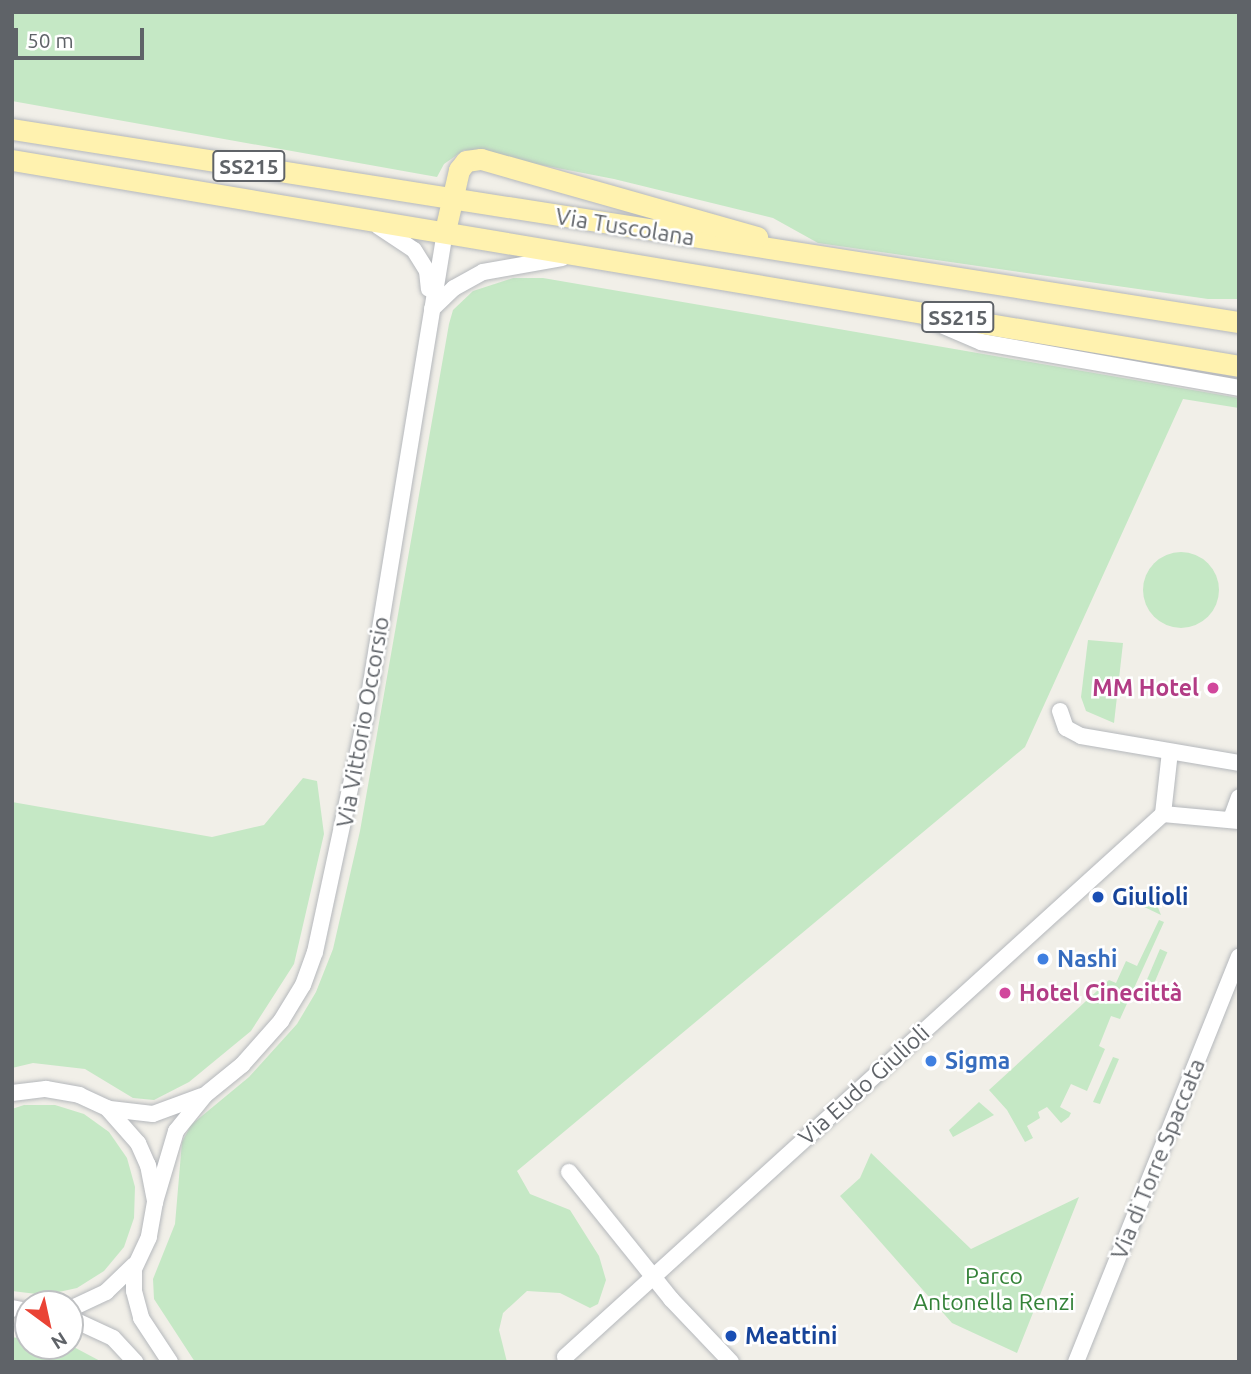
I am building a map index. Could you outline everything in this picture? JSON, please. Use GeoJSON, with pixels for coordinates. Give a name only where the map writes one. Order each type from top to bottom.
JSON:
{"type":"FeatureCollection","features":[{"type":"Feature","properties":{"kind":"main road"},"geometry":{"type":"LineString","coordinates":[[12,123],[47,133]]}},
{"type":"Feature","properties":{"kind":"main road","name":"Via Tuscolana"},"geometry":{"type":"LineString","coordinates":[[12,129],[831,261],[1239,322]]}},
{"type":"Feature","properties":{"kind":"main road"},"geometry":{"type":"LineString","coordinates":[[445,231],[452,198],[464,163],[485,159],[831,261]]}},
{"type":"Feature","properties":{"kind":"main road","name":"Via Tuscolana"},"geometry":{"type":"LineString","coordinates":[[12,160],[357,215],[1239,366]]}},
{"type":"Feature","properties":{"kind":"street","name":"Via Vittorio Occorsio"},"geometry":{"type":"LineString","coordinates":[[357,215],[414,250],[427,271],[432,309]]}},
{"type":"Feature","properties":{"kind":"street","name":"Via Vittorio Occorsio"},"geometry":{"type":"LineString","coordinates":[[138,1260],[149,1237],[155,1202],[176,1131],[205,1095],[242,1065],[281,1021],[303,985],[315,952],[355,772],[445,231]]}},
{"type":"Feature","properties":{"kind":"street"},"geometry":{"type":"LineString","coordinates":[[432,309],[454,288],[483,272],[580,255]]}},
{"type":"Feature","properties":{"kind":"street","name":"Via Tuscolana"},"geometry":{"type":"LineString","coordinates":[[906,308],[981,342],[1239,388]]}},
{"type":"Feature","properties":{"kind":"street"},"geometry":{"type":"LineString","coordinates":[[1202,316],[1239,315]]}},
{"type":"Feature","properties":{"kind":"street"},"geometry":{"type":"LineString","coordinates":[[1060,711],[1066,728],[1075,734],[1239,763]]}},
{"type":"Feature","properties":{"kind":"street"},"geometry":{"type":"LineString","coordinates":[[1170,751],[1163,814],[1235,820],[1239,797]]}},
{"type":"Feature","properties":{"kind":"street","name":"Via Eudo Giulioli"},"geometry":{"type":"LineString","coordinates":[[565,1357],[1163,814]]}},
{"type":"Feature","properties":{"kind":"street","name":"Via di Torre Spaccata"},"geometry":{"type":"LineString","coordinates":[[1076,1362],[1239,956]]}},
{"type":"Feature","properties":{"kind":"street"},"geometry":{"type":"LineString","coordinates":[[14,1092],[63,1091],[107,1108],[129,1130],[145,1156],[155,1202]]}},
{"type":"Feature","properties":{"kind":"street","name":"Via Vittorio Occorsio"},"geometry":{"type":"LineString","coordinates":[[107,1108],[153,1114],[205,1095]]}},
{"type":"Feature","properties":{"kind":"street"},"geometry":{"type":"LineString","coordinates":[[569,1172],[653,1277],[731,1362]]}},
{"type":"Feature","properties":{"kind":"street"},"geometry":{"type":"LineString","coordinates":[[84,1302],[106,1292],[138,1260]]}},
{"type":"Feature","properties":{"kind":"street"},"geometry":{"type":"LineString","coordinates":[[138,1260],[133,1283],[138,1311],[170,1362]]}},
{"type":"Feature","properties":{"kind":"street"},"geometry":{"type":"LineString","coordinates":[[84,1324],[114,1338],[135,1362]]}},
{"type":"Feature","properties":{"kind":"green space"},"geometry":{"type":"Polygon","coordinates":[[[12,12],[1239,12],[1239,299],[1208,299],[818,243],[773,218],[614,179],[464,150],[444,164],[437,177],[12,101],[12,12]]]}},
{"type":"Feature","properties":{"kind":"green space"},"geometry":{"type":"Polygon","coordinates":[[[513,278],[543,278],[1239,398],[1239,408],[1183,399],[1025,747],[517,1171],[530,1194],[570,1210],[599,1256],[606,1280],[598,1304],[590,1308],[560,1293],[527,1291],[503,1313],[499,1330],[507,1362],[195,1362],[154,1299],[153,1279],[175,1224],[182,1142],[191,1125],[249,1077],[297,1024],[316,992],[333,949],[360,831],[449,324],[453,310],[473,291],[513,278]]]}},
{"type":"Feature","properties":{"kind":"green space"},"geometry":{"type":"Polygon","coordinates":[[[1181,552],[1195,555],[1208,563],[1216,576],[1219,590],[1216,604],[1208,617],[1195,625],[1181,628],[1167,625],[1154,617],[1146,604],[1143,590],[1146,576],[1154,563],[1167,555],[1181,552]]]}},
{"type":"Feature","properties":{"kind":"green space"},"geometry":{"type":"Polygon","coordinates":[[[1088,640],[1123,643],[1114,723],[1086,711],[1081,697],[1088,640]]]}},
{"type":"Feature","properties":{"kind":"green space"},"geometry":{"type":"Polygon","coordinates":[[[303,778],[317,781],[324,834],[294,964],[251,1031],[189,1082],[154,1100],[133,1098],[85,1069],[33,1063],[12,1068],[12,802],[212,837],[264,825],[303,778]]]}},
{"type":"Feature","properties":{"kind":"green space"},"geometry":{"type":"Polygon","coordinates":[[[1150,888],[1161,915],[1138,904],[1142,892],[1150,888]]]}},
{"type":"Feature","properties":{"kind":"green space"},"geometry":{"type":"Polygon","coordinates":[[[1159,920],[1164,922],[1120,1019],[1111,1016],[1099,1046],[1105,1049],[1087,1091],[1071,1084],[1060,1107],[1071,1113],[1069,1117],[1061,1123],[1047,1107],[1038,1112],[1040,1118],[1027,1126],[1033,1138],[1025,1142],[1007,1110],[989,1090],[1109,980],[1116,983],[1126,961],[1137,966],[1159,920]]]}},
{"type":"Feature","properties":{"kind":"green space"},"geometry":{"type":"Polygon","coordinates":[[[1160,949],[1167,952],[1148,997],[1141,994],[1160,949]]]}},
{"type":"Feature","properties":{"kind":"green space"},"geometry":{"type":"Polygon","coordinates":[[[1113,1057],[1119,1059],[1100,1104],[1093,1102],[1113,1057]]]}},
{"type":"Feature","properties":{"kind":"green space"},"geometry":{"type":"Polygon","coordinates":[[[979,1102],[994,1115],[953,1137],[949,1130],[979,1102]]]}},
{"type":"Feature","properties":{"kind":"green space"},"geometry":{"type":"Polygon","coordinates":[[[24,1105],[55,1105],[84,1114],[109,1132],[127,1158],[135,1187],[134,1218],[124,1247],[104,1271],[77,1288],[12,1291],[12,1109],[24,1105]]]}},
{"type":"Feature","properties":{"kind":"green space","name":"Parco Antonella Renzi"},"geometry":{"type":"Polygon","coordinates":[[[871,1153],[971,1249],[1079,1197],[1017,1353],[952,1323],[840,1196],[860,1178],[871,1153]]]}},
{"type":"Feature","properties":{"kind":"green space"},"geometry":{"type":"Polygon","coordinates":[[[12,1337],[14,1360],[84,1360],[84,1352],[102,1362],[12,1362],[12,1337]]]}},
{"type":"Feature","properties":{"kind":"place","name":"MM Hotel"},"geometry":{"type":"Point","coordinates":[1213,688]}},
{"type":"Feature","properties":{"kind":"place","name":"Giulioli"},"geometry":{"type":"Point","coordinates":[1098,897]}},
{"type":"Feature","properties":{"kind":"place","name":"Nashi"},"geometry":{"type":"Point","coordinates":[1043,959]}},
{"type":"Feature","properties":{"kind":"place","name":"Hotel Cinecittà"},"geometry":{"type":"Point","coordinates":[1005,993]}},
{"type":"Feature","properties":{"kind":"place","name":"Sigma"},"geometry":{"type":"Point","coordinates":[931,1061]}},
{"type":"Feature","properties":{"kind":"place","name":"Meattini"},"geometry":{"type":"Point","coordinates":[731,1336]}}]}
